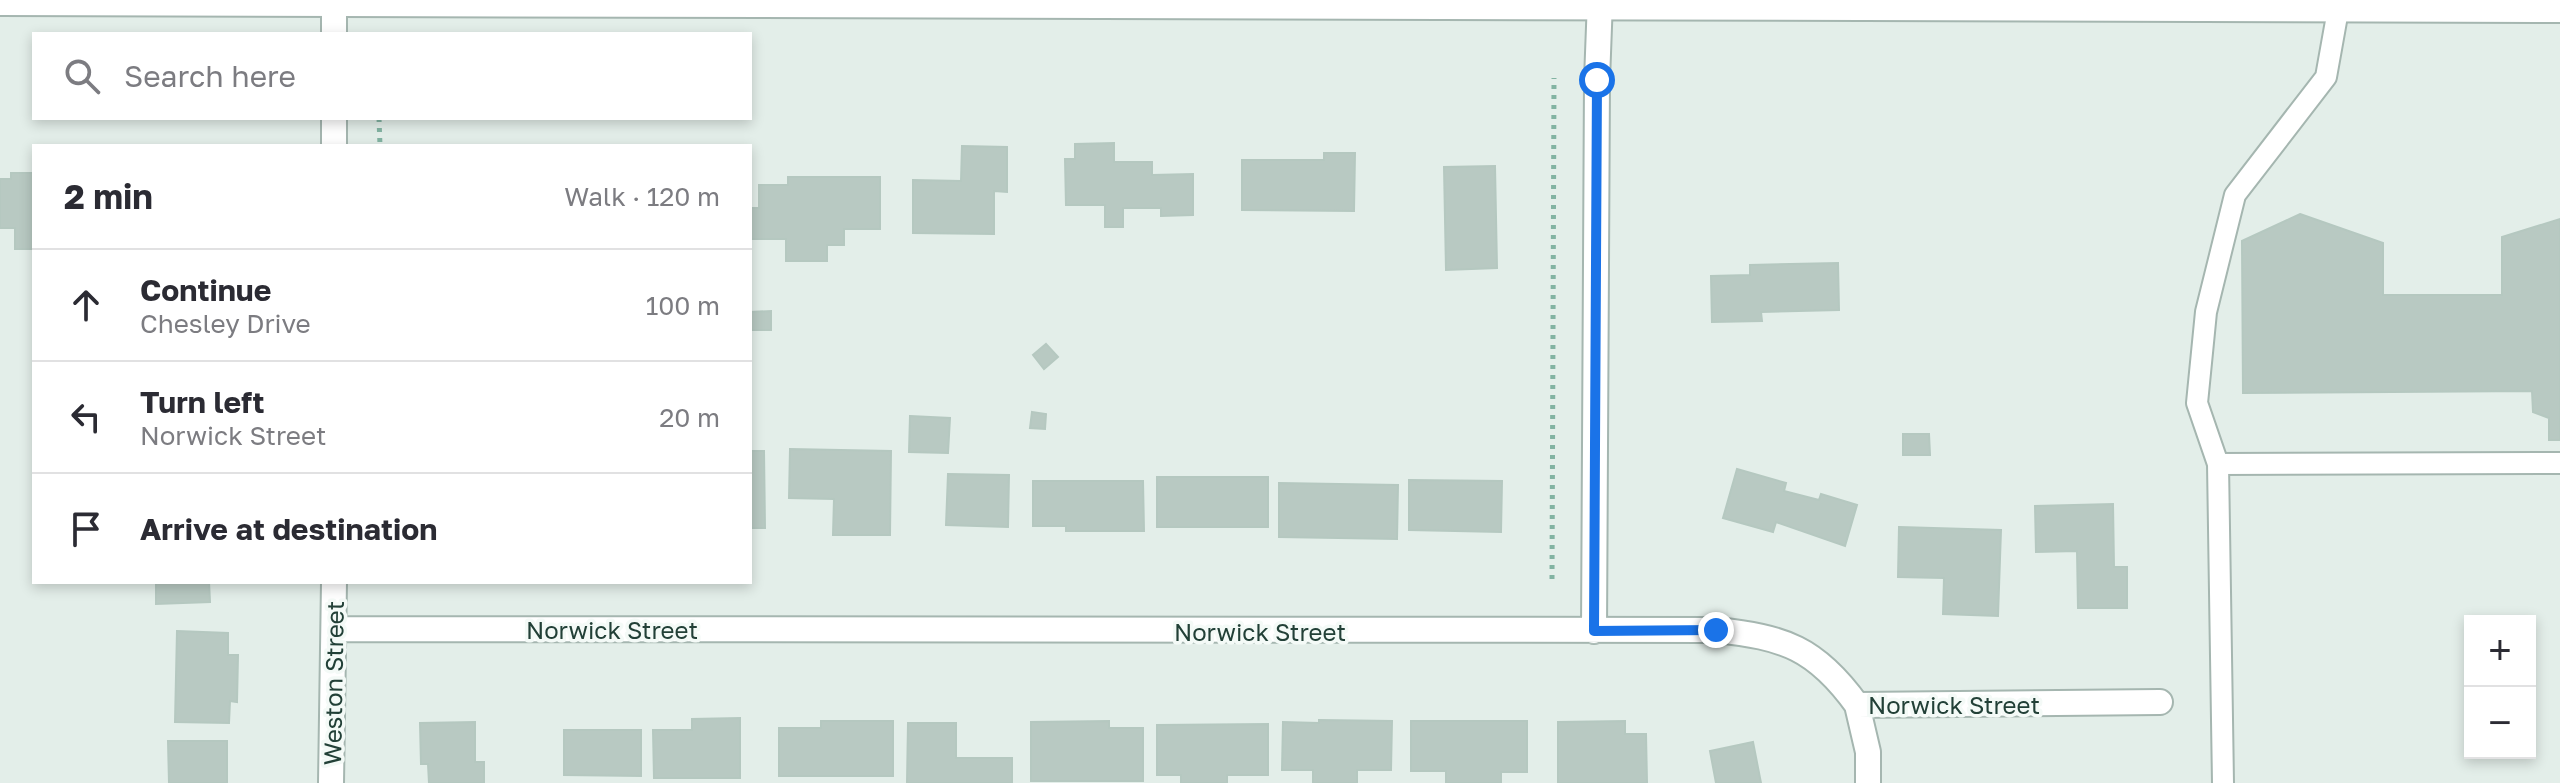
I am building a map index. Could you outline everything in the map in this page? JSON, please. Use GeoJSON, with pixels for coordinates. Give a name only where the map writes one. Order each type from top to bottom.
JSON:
{"type":"FeatureCollection","features":[{"type":"Feature","properties":{"kind":"street"},"geometry":{"type":"LineString","coordinates":[[0,3],[1600,4],[2560,10]]}},
{"type":"Feature","properties":{"kind":"street"},"geometry":{"type":"LineString","coordinates":[[334,3],[334,32]]}},
{"type":"Feature","properties":{"kind":"street"},"geometry":{"type":"LineString","coordinates":[[1594,631],[1600,4]]}},
{"type":"Feature","properties":{"kind":"street"},"geometry":{"type":"LineString","coordinates":[[334,120],[334,144]]}},
{"type":"Feature","properties":{"kind":"street","name":"Weston Street"},"geometry":{"type":"LineString","coordinates":[[331,783],[334,584]]}},
{"type":"Feature","properties":{"kind":"street","name":"Norwick Street"},"geometry":{"type":"LineString","coordinates":[[334,629],[1716,630],[1755,634],[1791,645],[1816,659],[1857,705],[2160,702]]}},
{"type":"Feature","properties":{"kind":"street"},"geometry":{"type":"LineString","coordinates":[[1857,705],[1868,752],[1868,783]]}},
{"type":"Feature","properties":{"kind":"lane"},"geometry":{"type":"LineString","coordinates":[[2223,783],[2218,464],[2197,403],[2206,312],[2235,195],[2326,77],[2338,10]]}},
{"type":"Feature","properties":{"kind":"lane"},"geometry":{"type":"LineString","coordinates":[[2218,464],[2560,463]]}},
{"type":"Feature","properties":{"kind":"path"},"geometry":{"type":"LineString","coordinates":[[1552,579],[1554,78]]}},
{"type":"Feature","properties":{"kind":"path"},"geometry":{"type":"LineString","coordinates":[[379,120],[380,144]]}},
{"type":"Feature","properties":{"kind":"building"},"geometry":{"type":"Polygon","coordinates":[[[1114,143],[1114,162],[1152,162],[1152,175],[1193,174],[1193,215],[1161,216],[1161,208],[1123,208],[1123,227],[1105,227],[1105,205],[1066,205],[1065,159],[1075,159],[1075,144],[1114,143]]]}},
{"type":"Feature","properties":{"kind":"building"},"geometry":{"type":"Polygon","coordinates":[[[962,146],[1007,147],[1007,192],[994,191],[994,234],[913,233],[913,180],[961,181],[962,146]]]}},
{"type":"Feature","properties":{"kind":"building"},"geometry":{"type":"Polygon","coordinates":[[[1324,153],[1355,153],[1354,211],[1242,210],[1242,160],[1324,160],[1324,153]]]}},
{"type":"Feature","properties":{"kind":"building"},"geometry":{"type":"Polygon","coordinates":[[[1495,166],[1497,268],[1446,270],[1444,167],[1495,166]]]}},
{"type":"Feature","properties":{"kind":"building"},"geometry":{"type":"Polygon","coordinates":[[[11,173],[32,173],[32,249],[15,249],[15,228],[0,228],[0,179],[11,179],[11,173]]]}},
{"type":"Feature","properties":{"kind":"building"},"geometry":{"type":"Polygon","coordinates":[[[788,177],[880,177],[880,229],[844,229],[844,245],[827,245],[827,261],[786,261],[786,239],[752,239],[752,208],[759,208],[759,185],[788,185],[788,177]]]}},
{"type":"Feature","properties":{"kind":"building"},"geometry":{"type":"Polygon","coordinates":[[[2300,214],[2383,243],[2383,295],[2502,295],[2502,237],[2560,219],[2560,440],[2549,440],[2549,418],[2533,412],[2532,391],[2243,393],[2242,241],[2300,214]]]}},
{"type":"Feature","properties":{"kind":"building"},"geometry":{"type":"Polygon","coordinates":[[[1838,263],[1839,310],[1761,312],[1762,321],[1712,322],[1711,276],[1750,275],[1750,265],[1838,263]]]}},
{"type":"Feature","properties":{"kind":"building"},"geometry":{"type":"Polygon","coordinates":[[[771,311],[771,330],[752,330],[752,312],[771,311]]]}},
{"type":"Feature","properties":{"kind":"building"},"geometry":{"type":"Polygon","coordinates":[[[1046,344],[1058,357],[1044,369],[1033,355],[1046,344]]]}},
{"type":"Feature","properties":{"kind":"building"},"geometry":{"type":"Polygon","coordinates":[[[1032,412],[1046,414],[1045,429],[1030,428],[1032,412]]]}},
{"type":"Feature","properties":{"kind":"building"},"geometry":{"type":"Polygon","coordinates":[[[910,416],[950,418],[948,453],[909,452],[910,416]]]}},
{"type":"Feature","properties":{"kind":"building"},"geometry":{"type":"Polygon","coordinates":[[[1903,434],[1929,434],[1930,455],[1903,455],[1903,434]]]}},
{"type":"Feature","properties":{"kind":"building"},"geometry":{"type":"Polygon","coordinates":[[[790,449],[891,451],[890,535],[833,535],[834,499],[789,498],[790,449]]]}},
{"type":"Feature","properties":{"kind":"building"},"geometry":{"type":"Polygon","coordinates":[[[752,451],[764,451],[765,528],[752,528],[752,451]]]}},
{"type":"Feature","properties":{"kind":"building"},"geometry":{"type":"Polygon","coordinates":[[[1737,469],[1786,483],[1784,491],[1819,500],[1821,494],[1857,505],[1845,546],[1776,522],[1773,532],[1723,518],[1737,469]]]}},
{"type":"Feature","properties":{"kind":"building"},"geometry":{"type":"Polygon","coordinates":[[[948,474],[1009,475],[1008,527],[946,525],[948,474]]]}},
{"type":"Feature","properties":{"kind":"building"},"geometry":{"type":"Polygon","coordinates":[[[1157,477],[1268,477],[1268,527],[1157,527],[1157,477]]]}},
{"type":"Feature","properties":{"kind":"building"},"geometry":{"type":"Polygon","coordinates":[[[1409,480],[1502,481],[1501,532],[1409,530],[1409,480]]]}},
{"type":"Feature","properties":{"kind":"building"},"geometry":{"type":"Polygon","coordinates":[[[1033,481],[1143,481],[1144,531],[1066,531],[1066,526],[1033,526],[1033,481]]]}},
{"type":"Feature","properties":{"kind":"building"},"geometry":{"type":"Polygon","coordinates":[[[1279,483],[1398,485],[1397,539],[1279,537],[1279,483]]]}},
{"type":"Feature","properties":{"kind":"building"},"geometry":{"type":"Polygon","coordinates":[[[2113,504],[2114,567],[2127,567],[2127,608],[2078,608],[2077,551],[2036,552],[2035,506],[2113,504]]]}},
{"type":"Feature","properties":{"kind":"building"},"geometry":{"type":"Polygon","coordinates":[[[1899,527],[2001,530],[1998,616],[1943,614],[1944,578],[1898,577],[1899,527]]]}},
{"type":"Feature","properties":{"kind":"building"},"geometry":{"type":"Polygon","coordinates":[[[156,584],[209,584],[210,602],[156,604],[156,584]]]}},
{"type":"Feature","properties":{"kind":"building"},"geometry":{"type":"Polygon","coordinates":[[[177,631],[228,633],[228,655],[238,655],[237,702],[230,701],[229,723],[175,722],[177,631]]]}},
{"type":"Feature","properties":{"kind":"building"},"geometry":{"type":"Polygon","coordinates":[[[740,718],[740,778],[654,778],[653,730],[692,730],[692,719],[740,718]]]}},
{"type":"Feature","properties":{"kind":"building"},"geometry":{"type":"Polygon","coordinates":[[[1319,720],[1392,721],[1391,770],[1357,770],[1357,783],[1313,783],[1313,770],[1282,770],[1283,722],[1319,723],[1319,720]]]}},
{"type":"Feature","properties":{"kind":"building"},"geometry":{"type":"Polygon","coordinates":[[[821,721],[893,721],[893,776],[779,776],[779,728],[821,728],[821,721]]]}},
{"type":"Feature","properties":{"kind":"building"},"geometry":{"type":"Polygon","coordinates":[[[1109,721],[1109,728],[1143,728],[1143,781],[1031,781],[1031,722],[1109,721]]]}},
{"type":"Feature","properties":{"kind":"building"},"geometry":{"type":"Polygon","coordinates":[[[1411,721],[1527,721],[1527,772],[1501,772],[1501,783],[1446,783],[1446,771],[1411,771],[1411,721]]]}},
{"type":"Feature","properties":{"kind":"building"},"geometry":{"type":"Polygon","coordinates":[[[1625,721],[1625,734],[1646,734],[1647,783],[1558,783],[1558,722],[1625,721]]]}},
{"type":"Feature","properties":{"kind":"building"},"geometry":{"type":"Polygon","coordinates":[[[475,722],[475,762],[484,762],[484,783],[429,783],[428,764],[421,764],[420,723],[475,722]]]}},
{"type":"Feature","properties":{"kind":"building"},"geometry":{"type":"Polygon","coordinates":[[[908,723],[956,723],[956,758],[1012,758],[1012,783],[907,783],[908,723]]]}},
{"type":"Feature","properties":{"kind":"building"},"geometry":{"type":"Polygon","coordinates":[[[1268,724],[1268,775],[1227,775],[1227,783],[1181,783],[1181,775],[1157,775],[1157,725],[1268,724]]]}},
{"type":"Feature","properties":{"kind":"building"},"geometry":{"type":"Polygon","coordinates":[[[564,730],[641,730],[641,776],[564,775],[564,730]]]}},
{"type":"Feature","properties":{"kind":"building"},"geometry":{"type":"Polygon","coordinates":[[[168,741],[227,741],[227,783],[169,783],[168,741]]]}},
{"type":"Feature","properties":{"kind":"building"},"geometry":{"type":"Polygon","coordinates":[[[1753,742],[1761,783],[1716,783],[1710,751],[1753,742]]]}},
{"type":"Feature","properties":{"kind":"route"},"geometry":{"type":"LineString","coordinates":[[1597,80],[1594,631],[1716,630]]}}]}
